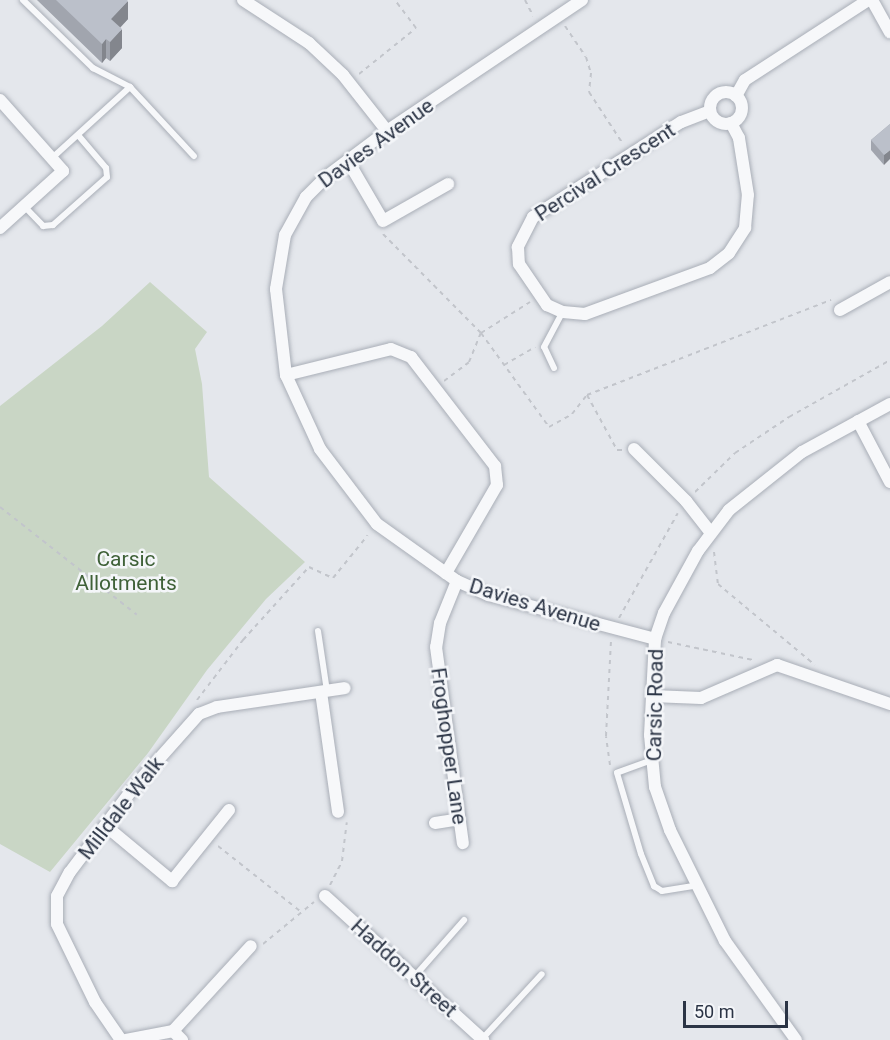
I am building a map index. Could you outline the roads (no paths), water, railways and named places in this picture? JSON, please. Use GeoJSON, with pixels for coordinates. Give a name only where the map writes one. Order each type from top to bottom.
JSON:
{"type":"FeatureCollection","features":[{"type":"Feature","properties":{"kind":"street"},"geometry":{"type":"LineString","coordinates":[[243,0],[309,43],[350,81],[387,131]]}},
{"type":"Feature","properties":{"kind":"street","name":"Davies Avenue"},"geometry":{"type":"LineString","coordinates":[[582,0],[387,131],[306,197],[285,235],[276,289],[286,375],[320,449],[377,524],[457,581],[489,595],[655,639]]}},
{"type":"Feature","properties":{"kind":"street"},"geometry":{"type":"LineString","coordinates":[[731,123],[741,111],[736,96],[745,80],[870,0],[890,32]]}},
{"type":"Feature","properties":{"kind":"street","name":"Percival Crescent"},"geometry":{"type":"LineString","coordinates":[[562,312],[538,296],[519,264],[518,247],[524,229],[533,217],[681,122],[710,111],[711,101],[718,94],[727,92],[736,96]]}},
{"type":"Feature","properties":{"kind":"street"},"geometry":{"type":"LineString","coordinates":[[0,100],[63,171],[0,228]]}},
{"type":"Feature","properties":{"kind":"street"},"geometry":{"type":"LineString","coordinates":[[710,111],[720,123],[731,123]]}},
{"type":"Feature","properties":{"kind":"street"},"geometry":{"type":"LineString","coordinates":[[562,312],[595,310],[710,268],[729,253],[745,228],[748,195],[739,138],[731,123]]}},
{"type":"Feature","properties":{"kind":"street"},"geometry":{"type":"LineString","coordinates":[[348,161],[383,221],[448,184]]}},
{"type":"Feature","properties":{"kind":"street"},"geometry":{"type":"LineString","coordinates":[[840,310],[890,282]]}},
{"type":"Feature","properties":{"kind":"street"},"geometry":{"type":"LineString","coordinates":[[286,375],[392,349],[411,357],[495,466],[497,485],[446,573]]}},
{"type":"Feature","properties":{"kind":"street","name":"Carsic Road"},"geometry":{"type":"LineString","coordinates":[[796,1040],[725,941],[695,886],[655,787],[652,696],[655,639],[669,604],[710,532],[753,488],[802,452],[890,404]]}},
{"type":"Feature","properties":{"kind":"street"},"geometry":{"type":"LineString","coordinates":[[858,421],[890,482]]}},
{"type":"Feature","properties":{"kind":"street"},"geometry":{"type":"LineString","coordinates":[[634,449],[686,501],[710,532]]}},
{"type":"Feature","properties":{"kind":"street","name":"Froghopper Lane"},"geometry":{"type":"LineString","coordinates":[[457,581],[440,623],[436,647],[463,843]]}},
{"type":"Feature","properties":{"kind":"street"},"geometry":{"type":"LineString","coordinates":[[652,696],[701,698],[777,665],[890,704]]}},
{"type":"Feature","properties":{"kind":"street"},"geometry":{"type":"LineString","coordinates":[[338,812],[324,691],[345,688]]}},
{"type":"Feature","properties":{"kind":"street","name":"Milldale Walk"},"geometry":{"type":"LineString","coordinates":[[124,1040],[95,1002],[57,924],[57,896],[70,872],[107,827],[134,787],[199,714],[217,707],[324,691]]}},
{"type":"Feature","properties":{"kind":"street"},"geometry":{"type":"LineString","coordinates":[[107,827],[172,881],[229,810]]}},
{"type":"Feature","properties":{"kind":"street"},"geometry":{"type":"LineString","coordinates":[[435,823],[460,819]]}},
{"type":"Feature","properties":{"kind":"street","name":"Haddon Street"},"geometry":{"type":"LineString","coordinates":[[325,896],[482,1039]]}},
{"type":"Feature","properties":{"kind":"street"},"geometry":{"type":"LineString","coordinates":[[124,1040],[177,1035],[251,946]]}},
{"type":"Feature","properties":{"kind":"lane"},"geometry":{"type":"LineString","coordinates":[[22,0],[93,68],[130,87],[194,156]]}},
{"type":"Feature","properties":{"kind":"lane"},"geometry":{"type":"LineString","coordinates":[[52,159],[130,87]]}},
{"type":"Feature","properties":{"kind":"lane"},"geometry":{"type":"LineString","coordinates":[[24,206],[43,226],[53,225],[107,177],[106,168],[78,135]]}},
{"type":"Feature","properties":{"kind":"lane"},"geometry":{"type":"LineString","coordinates":[[554,368],[544,347],[562,312]]}},
{"type":"Feature","properties":{"kind":"lane"},"geometry":{"type":"LineString","coordinates":[[318,631],[324,691]]}},
{"type":"Feature","properties":{"kind":"lane"},"geometry":{"type":"LineString","coordinates":[[653,760],[617,773],[641,854],[654,886],[662,891],[695,886]]}},
{"type":"Feature","properties":{"kind":"lane"},"geometry":{"type":"LineString","coordinates":[[414,977],[464,920]]}},
{"type":"Feature","properties":{"kind":"lane"},"geometry":{"type":"LineString","coordinates":[[482,1039],[542,974]]}},
{"type":"Feature","properties":{"kind":"park label","name":"Carsic Allotments"},"geometry":{"type":"Point","coordinates":[126,571]}}]}
